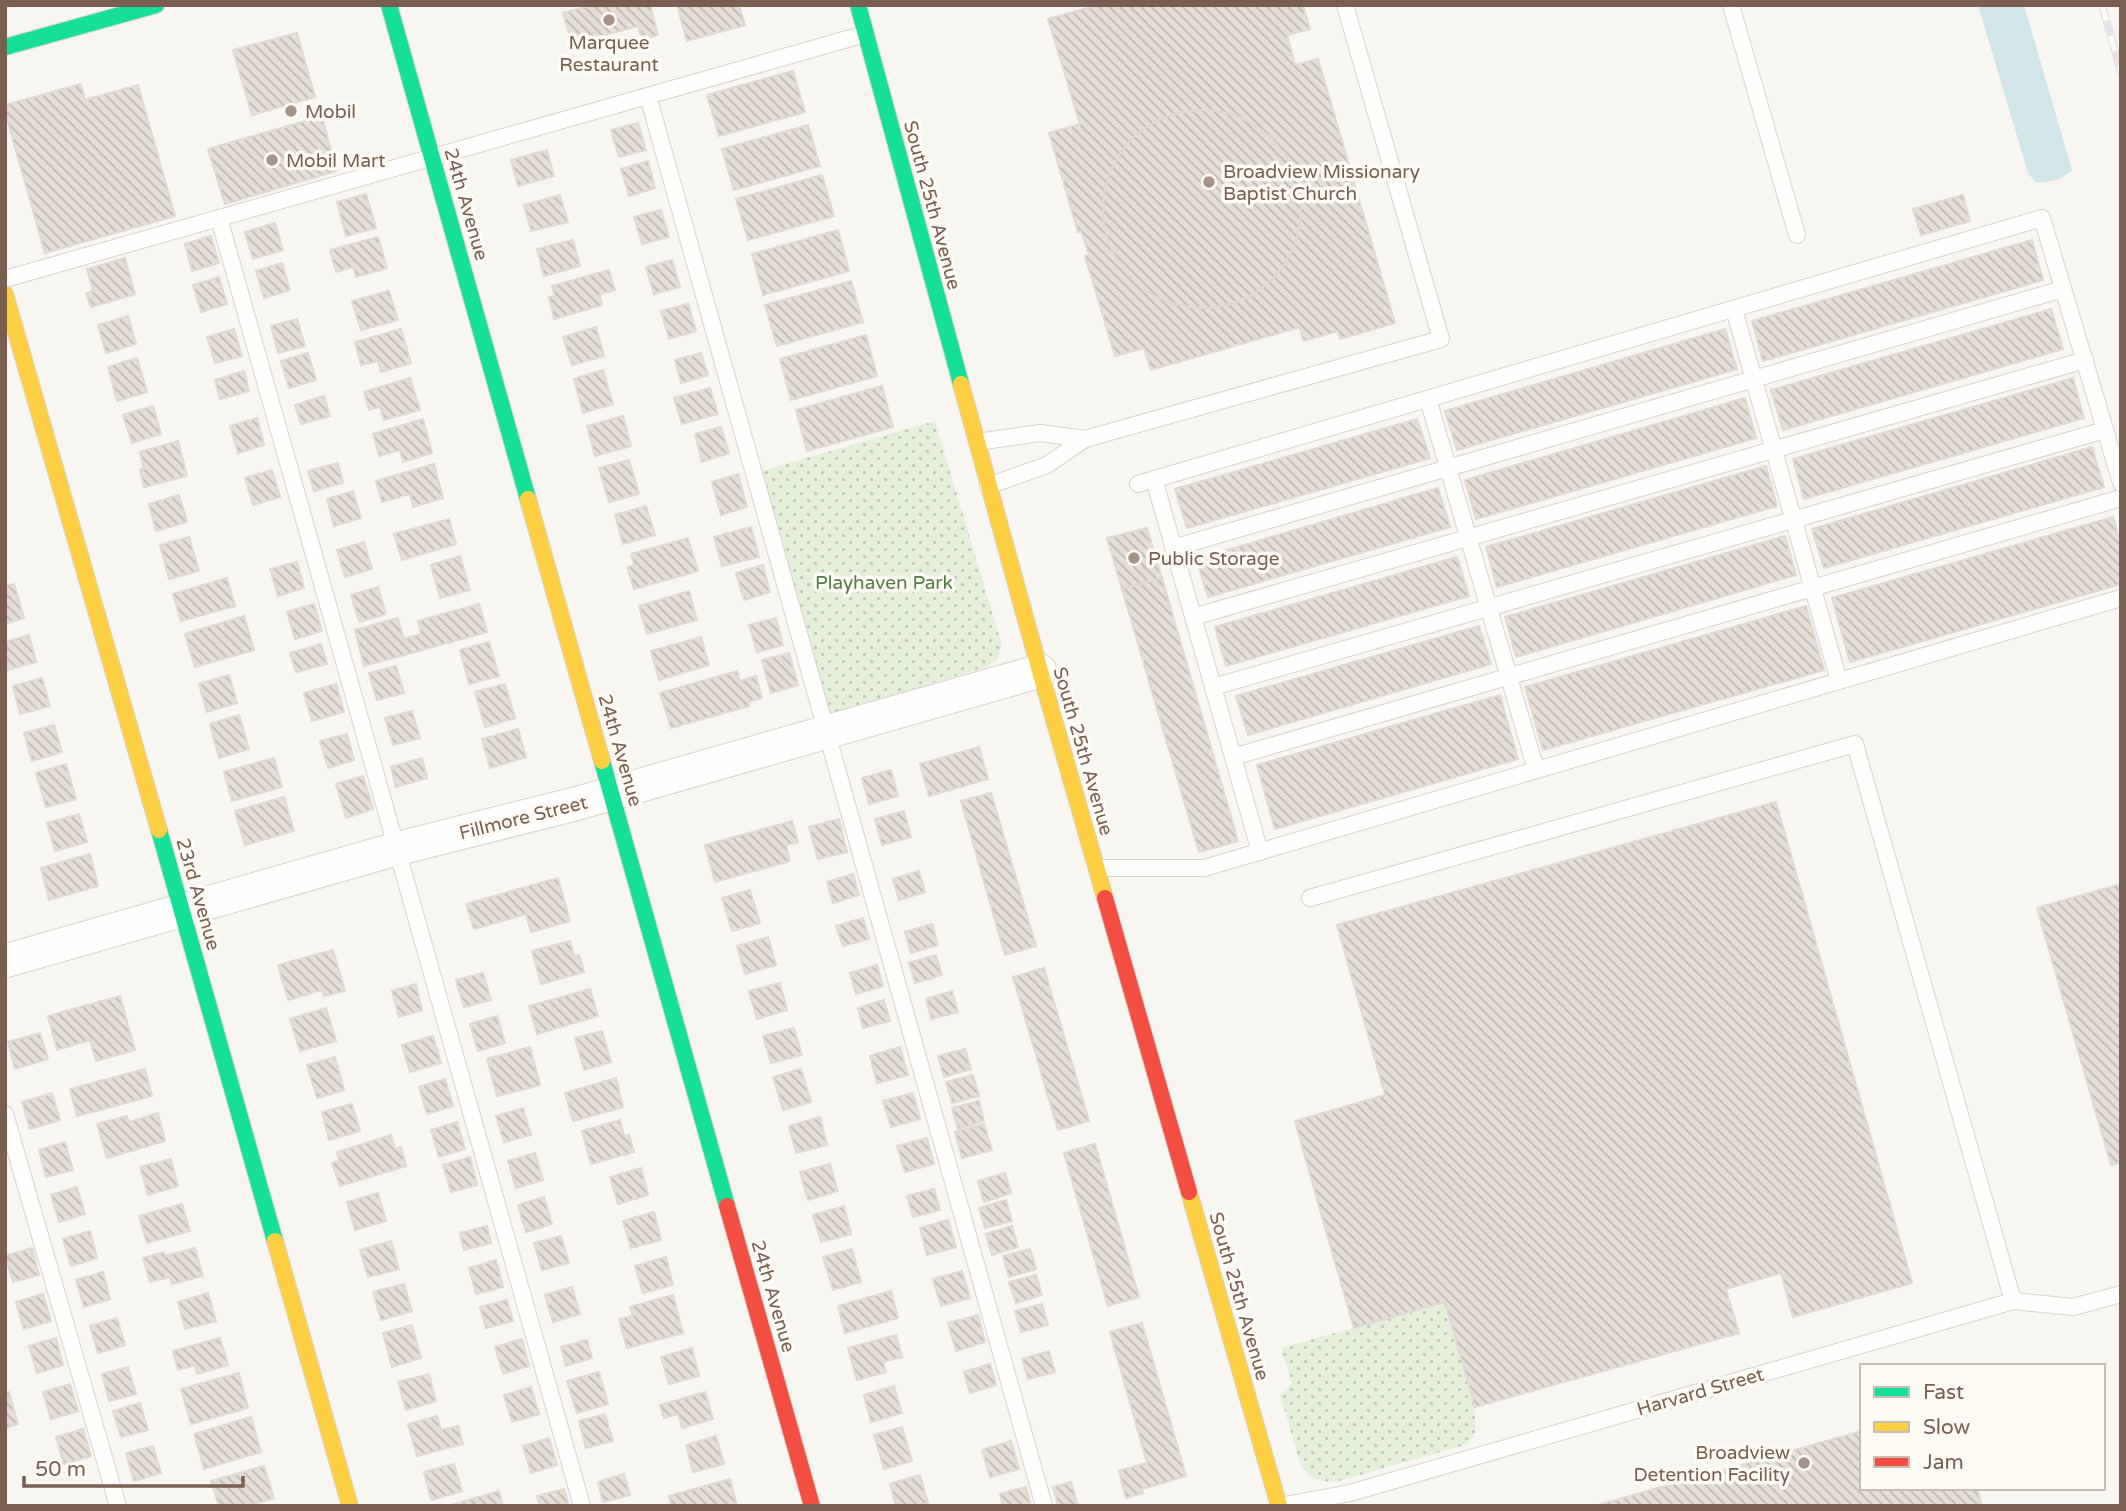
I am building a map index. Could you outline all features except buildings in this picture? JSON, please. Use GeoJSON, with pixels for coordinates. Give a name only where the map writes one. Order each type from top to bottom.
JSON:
{"type":"FeatureCollection","features":[{"type":"Feature","properties":{"kind":"street"},"geometry":{"type":"LineString","coordinates":[[5,47],[156,5]]}},
{"type":"Feature","properties":{"kind":"street","name":"24th Avenue"},"geometry":{"type":"LineString","coordinates":[[389,5],[812,1506]]}},
{"type":"Feature","properties":{"kind":"street","name":"South 25th Avenue"},"geometry":{"type":"LineString","coordinates":[[858,5],[1095,868],[1279,1506]]}},
{"type":"Feature","properties":{"kind":"street","name":"23rd Avenue"},"geometry":{"type":"LineString","coordinates":[[5,294],[350,1506]]}},
{"type":"Feature","properties":{"kind":"street","name":"Fillmore Street"},"geometry":{"type":"LineString","coordinates":[[5,961],[396,849],[575,804],[1040,671]]}},
{"type":"Feature","properties":{"kind":"lane"},"geometry":{"type":"LineString","coordinates":[[988,486],[1047,465],[1085,439],[1441,339],[1345,5]]}},
{"type":"Feature","properties":{"kind":"lane"},"geometry":{"type":"LineString","coordinates":[[1731,5],[1797,235]]}},
{"type":"Feature","properties":{"kind":"lane"},"geometry":{"type":"LineString","coordinates":[[5,279],[865,34]]}},
{"type":"Feature","properties":{"kind":"lane"},"geometry":{"type":"LineString","coordinates":[[648,96],[1044,1506]]}},
{"type":"Feature","properties":{"kind":"lane"},"geometry":{"type":"LineString","coordinates":[[219,218],[582,1506]]}},
{"type":"Feature","properties":{"kind":"lane"},"geometry":{"type":"LineString","coordinates":[[1260,852],[1173,548],[1146,482],[2042,218],[2121,484]]}},
{"type":"Feature","properties":{"kind":"lane"},"geometry":{"type":"LineString","coordinates":[[1173,548],[2063,289]]}},
{"type":"Feature","properties":{"kind":"lane"},"geometry":{"type":"LineString","coordinates":[[1734,309],[1839,681]]}},
{"type":"Feature","properties":{"kind":"lane"},"geometry":{"type":"LineString","coordinates":[[1193,617],[2085,360]]}},
{"type":"Feature","properties":{"kind":"lane"},"geometry":{"type":"LineString","coordinates":[[1428,399],[1536,770]]}},
{"type":"Feature","properties":{"kind":"lane"},"geometry":{"type":"LineString","coordinates":[[1213,687],[2105,430]]}},
{"type":"Feature","properties":{"kind":"lane"},"geometry":{"type":"LineString","coordinates":[[976,442],[1040,433],[1085,439]]}},
{"type":"Feature","properties":{"kind":"lane"},"geometry":{"type":"LineString","coordinates":[[1233,757],[2121,498]]}},
{"type":"Feature","properties":{"kind":"lane"},"geometry":{"type":"LineString","coordinates":[[1095,868],[1204,868],[2121,598]]}},
{"type":"Feature","properties":{"kind":"lane"},"geometry":{"type":"LineString","coordinates":[[1310,898],[1855,744],[2013,1301]]}},
{"type":"Feature","properties":{"kind":"lane"},"geometry":{"type":"LineString","coordinates":[[5,1114],[118,1506]]}},
{"type":"Feature","properties":{"kind":"lane","name":"Harvard Street"},"geometry":{"type":"LineString","coordinates":[[1279,1506],[1350,1493],[2013,1301],[2073,1307],[2121,1294]]}},
{"type":"Feature","properties":{"kind":"green space","name":"Playhaven Park"},"geometry":{"type":"Polygon","coordinates":[[[935,421],[1002,645],[997,660],[986,667],[822,716],[754,473],[935,421]]]}},
{"type":"Feature","properties":{"kind":"green space"},"geometry":{"type":"Polygon","coordinates":[[[1445,1302],[1475,1407],[1475,1435],[1468,1444],[1336,1482],[1312,1477],[1301,1466],[1280,1395],[1292,1384],[1281,1348],[1445,1302]]]}},
{"type":"Feature","properties":{"kind":"shaded area"},"geometry":{"type":"Polygon","coordinates":[[[1978,5],[2024,5],[2072,170],[2059,179],[2035,182],[2028,173],[1978,5]]]}},
{"type":"Feature","properties":{"kind":"railway"},"geometry":{"type":"LineString","coordinates":[[2102,5],[2121,72]]}},
{"type":"Feature","properties":{"kind":"traffic: fast"},"geometry":{"type":"LineString","coordinates":[[5,47],[156,5]]}},
{"type":"Feature","properties":{"kind":"traffic: fast"},"geometry":{"type":"LineString","coordinates":[[389,5],[528,499]]}},
{"type":"Feature","properties":{"kind":"traffic: fast"},"geometry":{"type":"LineString","coordinates":[[858,5],[961,384]]}},
{"type":"Feature","properties":{"kind":"traffic: fast"},"geometry":{"type":"LineString","coordinates":[[602,761],[727,1206]]}},
{"type":"Feature","properties":{"kind":"traffic: fast"},"geometry":{"type":"LineString","coordinates":[[159,830],[275,1241]]}},
{"type":"Feature","properties":{"kind":"traffic: slow"},"geometry":{"type":"LineString","coordinates":[[5,294],[159,830]]}},
{"type":"Feature","properties":{"kind":"traffic: slow"},"geometry":{"type":"LineString","coordinates":[[961,384],[1105,898]]}},
{"type":"Feature","properties":{"kind":"traffic: slow"},"geometry":{"type":"LineString","coordinates":[[528,499],[602,761]]}},
{"type":"Feature","properties":{"kind":"traffic: slow"},"geometry":{"type":"LineString","coordinates":[[1189,1192],[1279,1506]]}},
{"type":"Feature","properties":{"kind":"traffic: slow"},"geometry":{"type":"LineString","coordinates":[[275,1241],[350,1506]]}},
{"type":"Feature","properties":{"kind":"traffic: jam"},"geometry":{"type":"LineString","coordinates":[[1105,898],[1189,1192]]}},
{"type":"Feature","properties":{"kind":"traffic: jam"},"geometry":{"type":"LineString","coordinates":[[727,1206],[812,1506]]}},
{"type":"Feature","properties":{"kind":"place","name":"Marquee Restaurant"},"geometry":{"type":"Point","coordinates":[609,20]}},
{"type":"Feature","properties":{"kind":"place","name":"Mobil"},"geometry":{"type":"Point","coordinates":[291,111]}},
{"type":"Feature","properties":{"kind":"place","name":"Mobil Mart"},"geometry":{"type":"Point","coordinates":[272,160]}},
{"type":"Feature","properties":{"kind":"place","name":"Broadview Missionary Baptist Church"},"geometry":{"type":"Point","coordinates":[1209,182]}},
{"type":"Feature","properties":{"kind":"place","name":"Public Storage"},"geometry":{"type":"Point","coordinates":[1134,558]}},
{"type":"Feature","properties":{"kind":"place","name":"Broadview Detention Facility"},"geometry":{"type":"Point","coordinates":[1804,1463]}}]}
